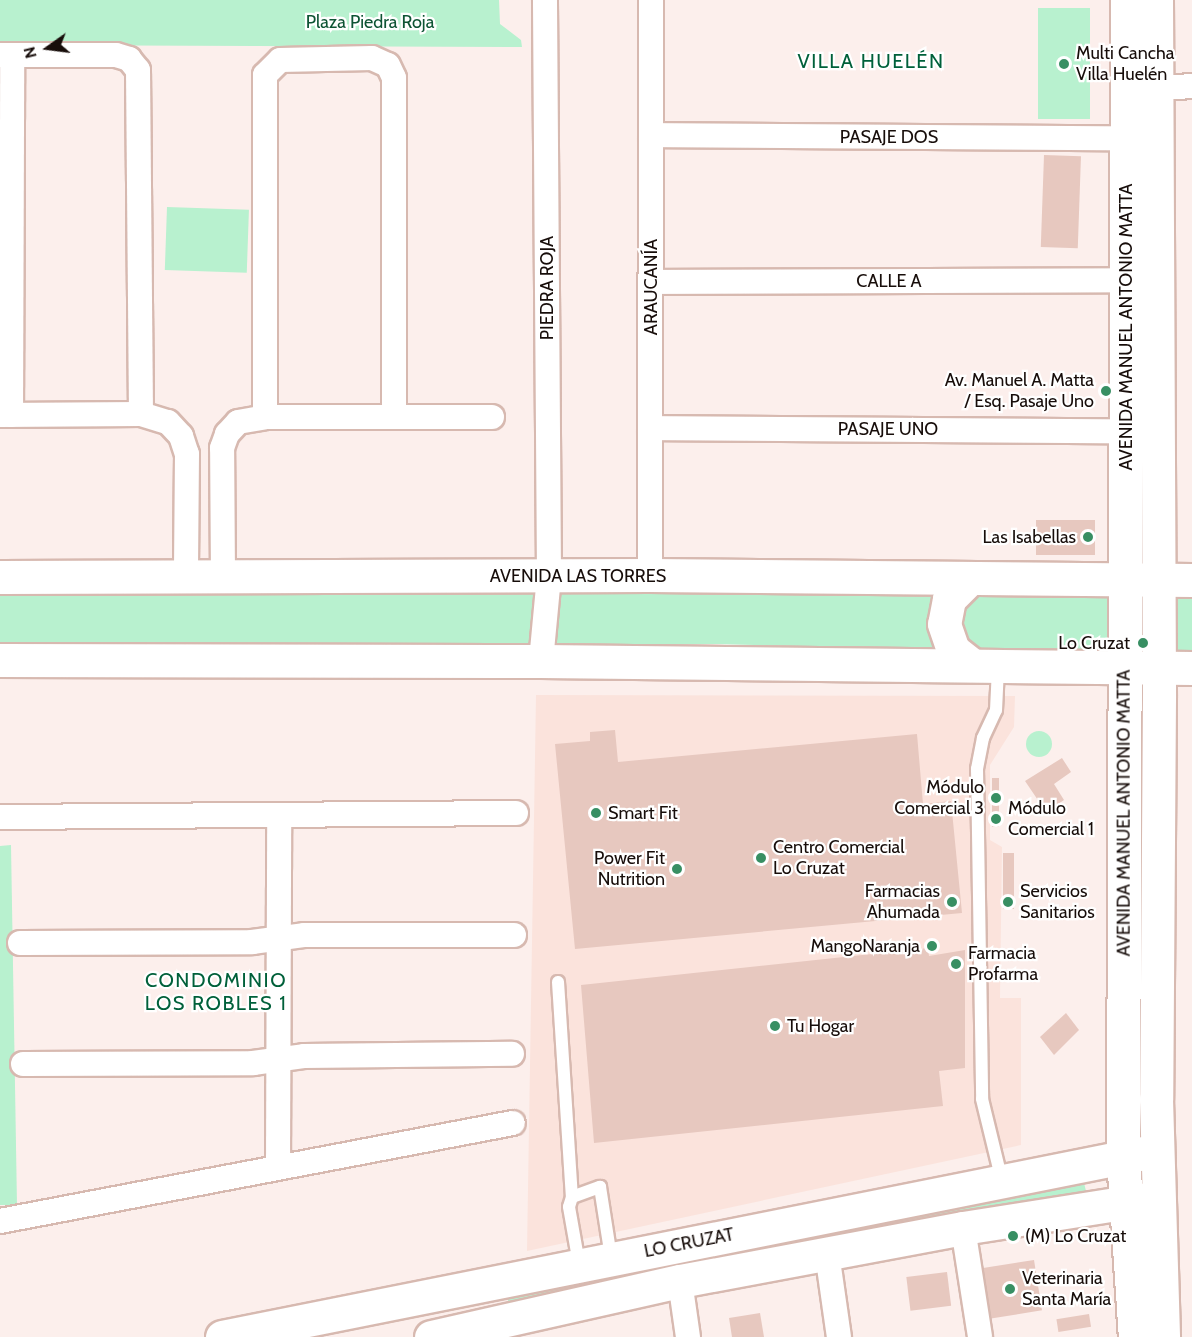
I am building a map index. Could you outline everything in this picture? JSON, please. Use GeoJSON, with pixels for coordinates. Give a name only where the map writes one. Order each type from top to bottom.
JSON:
{"type":"FeatureCollection","features":[{"type":"Feature","properties":{"kind":"main road","name":"AVENIDA MANUEL ANTONIO MATTA"},"geometry":{"type":"LineString","coordinates":[[1127,0],[1123,1157],[1135,1337]]}},
{"type":"Feature","properties":{"kind":"main road","name":"AVENIDA MANUEL ANTONIO MATTA"},"geometry":{"type":"LineString","coordinates":[[1156,0],[1159,667],[1157,1151],[1163,1337]]}},
{"type":"Feature","properties":{"kind":"main road","name":"AVENIDA LAS TORRES"},"geometry":{"type":"LineString","coordinates":[[0,577],[650,575],[968,580],[1192,580]]}},
{"type":"Feature","properties":{"kind":"main road"},"geometry":{"type":"LineString","coordinates":[[968,580],[949,599],[944,624],[953,650],[985,664]]}},
{"type":"Feature","properties":{"kind":"main road"},"geometry":{"type":"LineString","coordinates":[[0,660],[541,661],[1192,668]]}},
{"type":"Feature","properties":{"kind":"main road","name":"LO CRUZAT"},"geometry":{"type":"LineString","coordinates":[[234,1336],[611,1258],[1157,1151]]}},
{"type":"Feature","properties":{"kind":"main road","name":"LO CRUZAT"},"geometry":{"type":"LineString","coordinates":[[431,1337],[680,1281],[963,1228],[1158,1197]]}},
{"type":"Feature","properties":{"kind":"street","name":"PIEDRA ROJA"},"geometry":{"type":"LineString","coordinates":[[541,661],[549,576],[545,0]]}},
{"type":"Feature","properties":{"kind":"street","name":"ARAUCANÍA"},"geometry":{"type":"LineString","coordinates":[[650,575],[651,0]]}},
{"type":"Feature","properties":{"kind":"street"},"geometry":{"type":"LineString","coordinates":[[141,414],[138,70],[129,59],[116,56],[6,56],[6,415],[141,414],[168,422],[185,444],[186,577]]}},
{"type":"Feature","properties":{"kind":"street"},"geometry":{"type":"LineString","coordinates":[[265,417],[265,75],[280,60],[372,58],[388,65],[394,78],[394,417]]}},
{"type":"Feature","properties":{"kind":"street"},"geometry":{"type":"LineString","coordinates":[[1156,88],[1192,86]]}},
{"type":"Feature","properties":{"kind":"street","name":"PASAJE DOS"},"geometry":{"type":"LineString","coordinates":[[651,135],[1128,138]]}},
{"type":"Feature","properties":{"kind":"street","name":"CALLE A"},"geometry":{"type":"LineString","coordinates":[[651,282],[1127,280]]}},
{"type":"Feature","properties":{"kind":"street"},"geometry":{"type":"LineString","coordinates":[[223,577],[224,441],[238,422],[265,417],[492,417]]}},
{"type":"Feature","properties":{"kind":"street","name":"PASAJE UNO"},"geometry":{"type":"LineString","coordinates":[[650,428],[1126,430]]}},
{"type":"Feature","properties":{"kind":"street"},"geometry":{"type":"LineString","coordinates":[[0,817],[279,817],[516,813]]}},
{"type":"Feature","properties":{"kind":"street"},"geometry":{"type":"LineString","coordinates":[[278,1166],[279,817]]}},
{"type":"Feature","properties":{"kind":"street"},"geometry":{"type":"LineString","coordinates":[[20,943],[252,942],[304,935],[514,935]]}},
{"type":"Feature","properties":{"kind":"street"},"geometry":{"type":"LineString","coordinates":[[23,1064],[253,1063],[304,1056],[512,1054]]}},
{"type":"Feature","properties":{"kind":"street"},"geometry":{"type":"LineString","coordinates":[[0,1221],[278,1166],[307,1165],[513,1123]]}},
{"type":"Feature","properties":{"kind":"street"},"geometry":{"type":"LineString","coordinates":[[963,1228],[980,1337]]}},
{"type":"Feature","properties":{"kind":"street"},"geometry":{"type":"LineString","coordinates":[[826,1253],[839,1337]]}},
{"type":"Feature","properties":{"kind":"street"},"geometry":{"type":"LineString","coordinates":[[680,1281],[688,1337]]}},
{"type":"Feature","properties":{"kind":"lane"},"geometry":{"type":"LineString","coordinates":[[985,664],[996,710],[983,738],[977,769],[982,1099],[1002,1180]]}},
{"type":"Feature","properties":{"kind":"lane"},"geometry":{"type":"LineString","coordinates":[[558,982],[572,1197],[569,1207],[579,1265]]}},
{"type":"Feature","properties":{"kind":"lane"},"geometry":{"type":"LineString","coordinates":[[572,1197],[600,1187],[611,1258]]}},
{"type":"Feature","properties":{"kind":"shaded area"},"geometry":{"type":"Polygon","coordinates":[[[536,695],[1015,696],[1014,727],[990,765],[990,840],[1002,847],[1000,998],[1021,998],[1021,1145],[527,1251],[536,695]]]}},
{"type":"Feature","properties":{"kind":"green space","name":"Plaza Piedra Roja"},"geometry":{"type":"Polygon","coordinates":[[[0,0],[499,0],[500,24],[521,40],[522,47],[0,45],[0,0]]]}},
{"type":"Feature","properties":{"kind":"green space","name":"Multi Cancha Villa Huelén"},"geometry":{"type":"Polygon","coordinates":[[[1038,8],[1090,8],[1090,119],[1038,119],[1038,8]]]}},
{"type":"Feature","properties":{"kind":"green space"},"geometry":{"type":"Polygon","coordinates":[[[167,207],[249,210],[247,273],[165,270],[167,207]]]}},
{"type":"Feature","properties":{"kind":"green space"},"geometry":{"type":"Polygon","coordinates":[[[1192,588],[1192,656],[716,644],[0,644],[0,592],[1192,588]]]}},
{"type":"Feature","properties":{"kind":"green space"},"geometry":{"type":"Polygon","coordinates":[[[1039,731],[1048,735],[1052,744],[1048,753],[1039,757],[1030,753],[1026,744],[1030,735],[1039,731]]]}},
{"type":"Feature","properties":{"kind":"green space"},"geometry":{"type":"Polygon","coordinates":[[[11,845],[17,1205],[0,1205],[0,846],[11,845]]]}},
{"type":"Feature","properties":{"kind":"green space"},"geometry":{"type":"Polygon","coordinates":[[[1078,1182],[1084,1183],[1087,1195],[515,1306],[508,1301],[509,1293],[1078,1182]]]}},
{"type":"Feature","properties":{"kind":"building"},"geometry":{"type":"Polygon","coordinates":[[[1044,155],[1081,156],[1078,248],[1041,247],[1044,155]]]}},
{"type":"Feature","properties":{"kind":"building"},"geometry":{"type":"Polygon","coordinates":[[[1036,520],[1095,520],[1095,555],[1036,555],[1036,520]]]}},
{"type":"Feature","properties":{"kind":"building","name":"Centro Comercial Lo Cruzat"},"geometry":{"type":"Polygon","coordinates":[[[615,730],[618,762],[917,734],[923,804],[951,801],[962,913],[575,949],[555,744],[590,741],[590,732],[615,730]]]}},
{"type":"Feature","properties":{"kind":"building"},"geometry":{"type":"Polygon","coordinates":[[[1062,758],[1071,772],[1054,784],[1064,800],[1046,812],[1025,781],[1062,758]]]}},
{"type":"Feature","properties":{"kind":"building"},"geometry":{"type":"Polygon","coordinates":[[[992,778],[999,778],[999,827],[992,827],[992,778]]]}},
{"type":"Feature","properties":{"kind":"building"},"geometry":{"type":"Polygon","coordinates":[[[1003,853],[1014,853],[1014,909],[1003,909],[1003,853]]]}},
{"type":"Feature","properties":{"kind":"building","name":"Tu Hogar"},"geometry":{"type":"Polygon","coordinates":[[[928,948],[929,956],[965,950],[965,1068],[939,1071],[943,1106],[594,1143],[581,985],[928,948]]]}},
{"type":"Feature","properties":{"kind":"building"},"geometry":{"type":"Polygon","coordinates":[[[1066,1013],[1079,1030],[1054,1055],[1040,1037],[1066,1013]]]}},
{"type":"Feature","properties":{"kind":"building","name":"Veterinaria Santa María"},"geometry":{"type":"Polygon","coordinates":[[[1034,1260],[1042,1310],[985,1319],[977,1269],[1034,1260]]]}},
{"type":"Feature","properties":{"kind":"building"},"geometry":{"type":"Polygon","coordinates":[[[947,1272],[951,1306],[910,1311],[906,1277],[947,1272]]]}},
{"type":"Feature","properties":{"kind":"building"},"geometry":{"type":"Polygon","coordinates":[[[760,1313],[764,1337],[732,1337],[729,1318],[760,1313]]]}},
{"type":"Feature","properties":{"kind":"building"},"geometry":{"type":"Polygon","coordinates":[[[1089,1314],[1091,1327],[1058,1332],[1056,1319],[1089,1314]]]}},
{"type":"Feature","properties":{"kind":"place","name":"Multi Cancha Villa Huelén"},"geometry":{"type":"Point","coordinates":[1064,64]}},
{"type":"Feature","properties":{"kind":"place","name":"Av. Manuel A. Matta / Esq. Pasaje Uno"},"geometry":{"type":"Point","coordinates":[1106,391]}},
{"type":"Feature","properties":{"kind":"place","name":"Las Isabellas"},"geometry":{"type":"Point","coordinates":[1088,537]}},
{"type":"Feature","properties":{"kind":"place","name":"Lo Cruzat"},"geometry":{"type":"Point","coordinates":[1143,643]}},
{"type":"Feature","properties":{"kind":"place","name":"Módulo Comercial 3"},"geometry":{"type":"Point","coordinates":[996,798]}},
{"type":"Feature","properties":{"kind":"place","name":"Smart Fit"},"geometry":{"type":"Point","coordinates":[596,813]}},
{"type":"Feature","properties":{"kind":"place","name":"Módulo Comercial 1"},"geometry":{"type":"Point","coordinates":[996,819]}},
{"type":"Feature","properties":{"kind":"place","name":"Centro Comercial Lo Cruzat"},"geometry":{"type":"Point","coordinates":[761,858]}},
{"type":"Feature","properties":{"kind":"place","name":"Power Fit Nutrition"},"geometry":{"type":"Point","coordinates":[677,869]}},
{"type":"Feature","properties":{"kind":"place","name":"Farmacias Ahumada"},"geometry":{"type":"Point","coordinates":[952,902]}},
{"type":"Feature","properties":{"kind":"place","name":"Servicios Sanitarios"},"geometry":{"type":"Point","coordinates":[1008,902]}},
{"type":"Feature","properties":{"kind":"place","name":"MangoNaranja"},"geometry":{"type":"Point","coordinates":[932,946]}},
{"type":"Feature","properties":{"kind":"place","name":"Farmacia Profarma"},"geometry":{"type":"Point","coordinates":[956,964]}},
{"type":"Feature","properties":{"kind":"place","name":"Tu Hogar"},"geometry":{"type":"Point","coordinates":[775,1026]}},
{"type":"Feature","properties":{"kind":"place","name":"(M) Lo Cruzat"},"geometry":{"type":"Point","coordinates":[1013,1236]}},
{"type":"Feature","properties":{"kind":"place","name":"Veterinaria Santa María"},"geometry":{"type":"Point","coordinates":[1010,1289]}},
{"type":"Feature","properties":{"kind":"district","name":"VILLA HUELÉN"},"geometry":{"type":"Point","coordinates":[871,61]}},
{"type":"Feature","properties":{"kind":"district","name":"CONDOMINIO LOS ROBLES 1"},"geometry":{"type":"Point","coordinates":[216,992]}}]}
